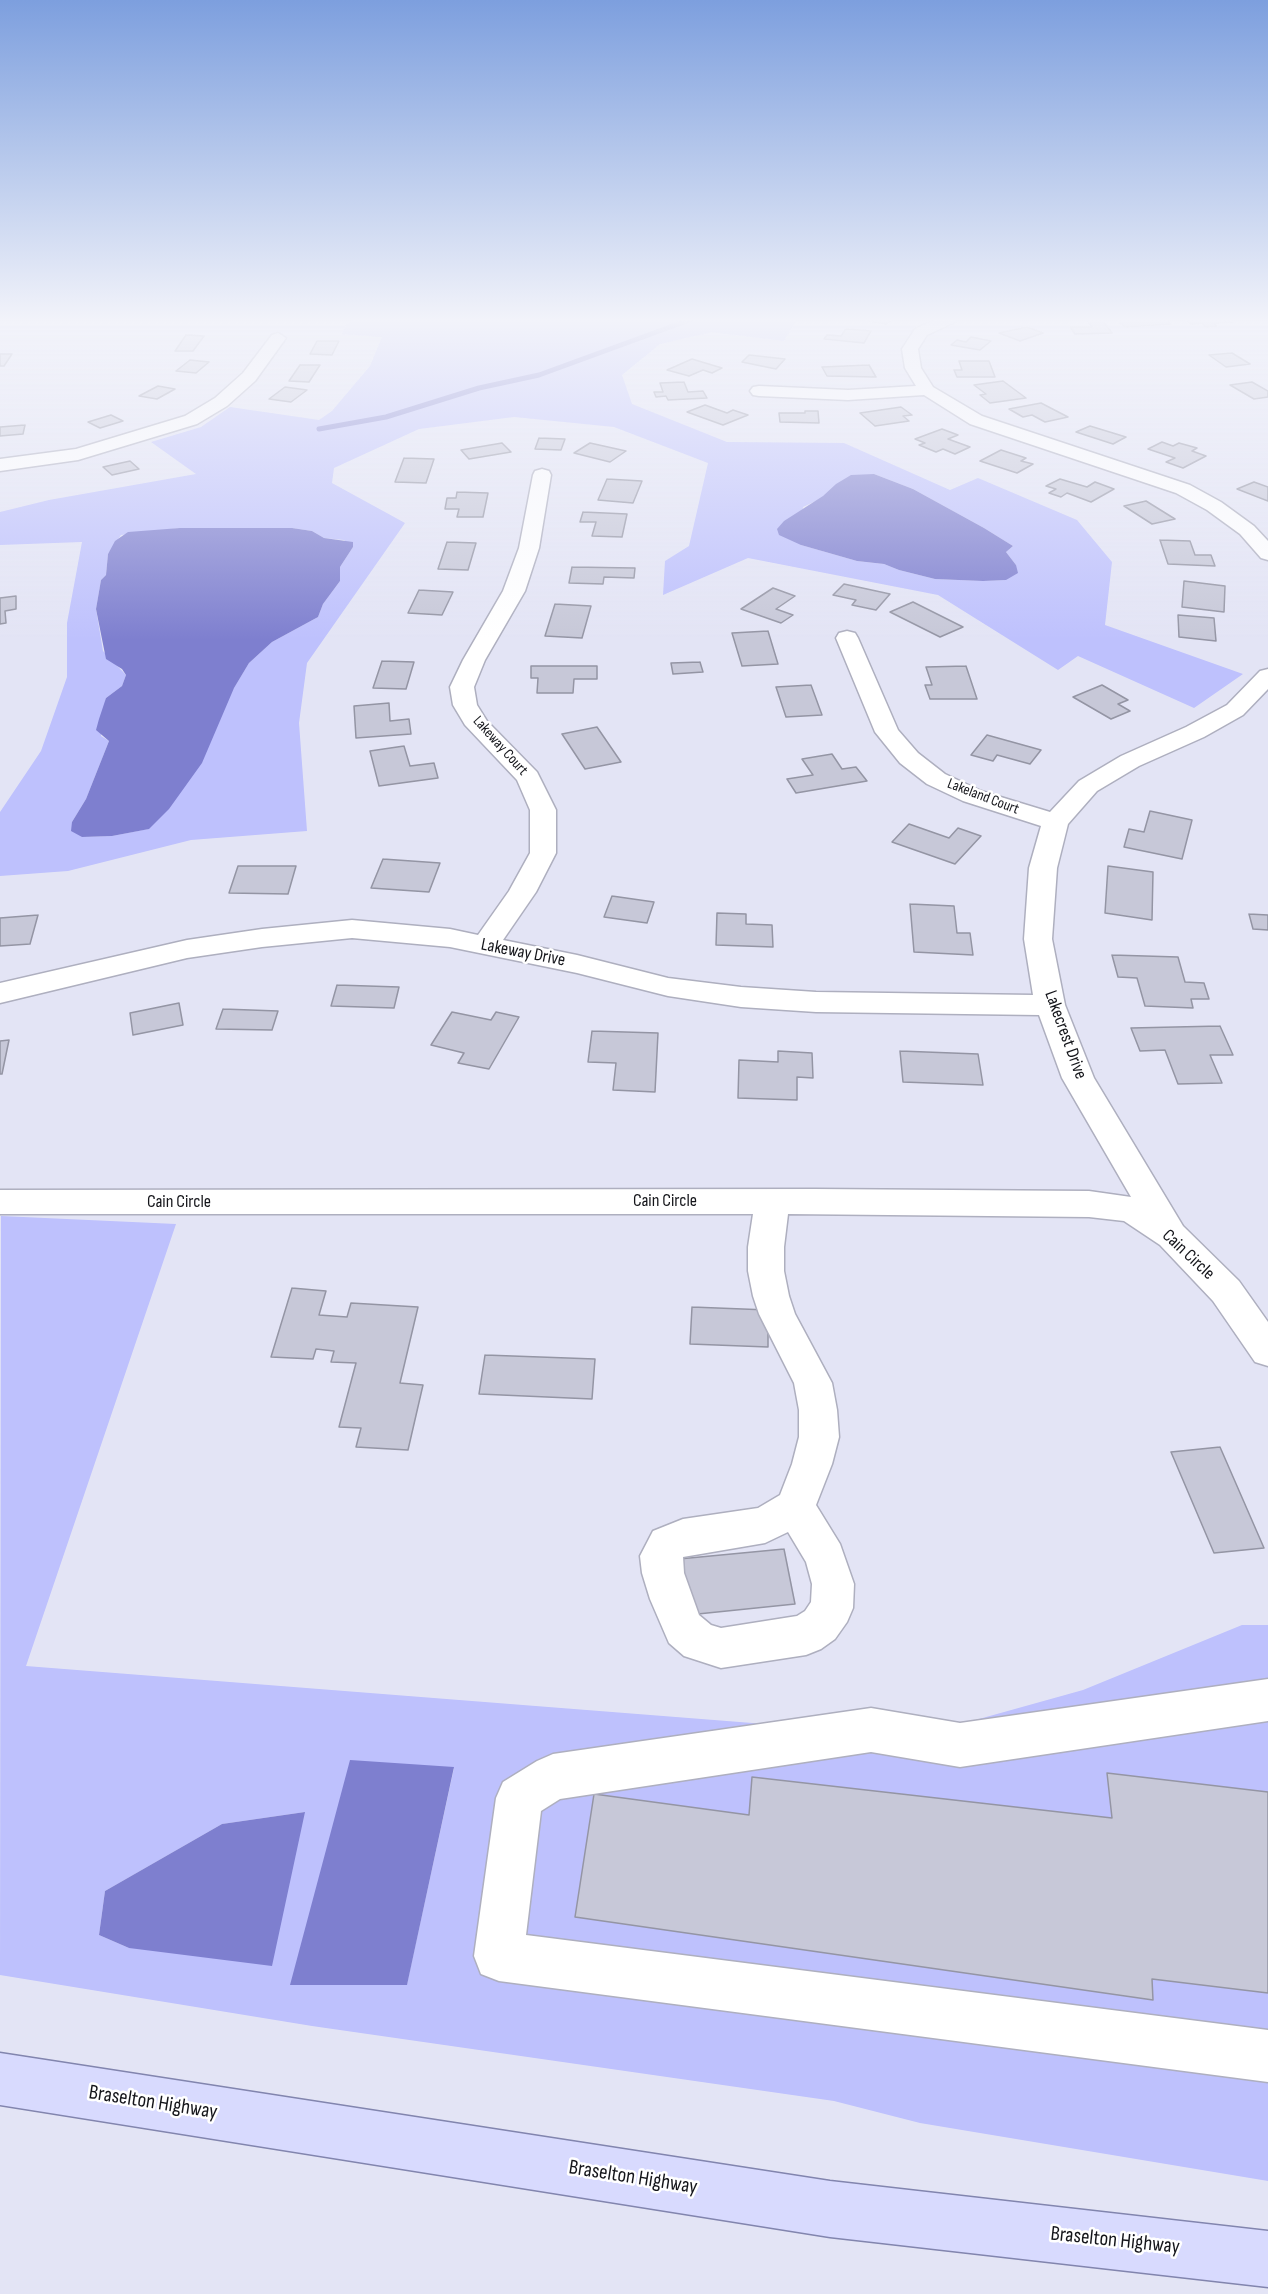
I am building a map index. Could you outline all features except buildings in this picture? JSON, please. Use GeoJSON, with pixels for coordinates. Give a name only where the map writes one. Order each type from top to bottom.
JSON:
{"type":"FeatureCollection","features":[{"type":"Feature","properties":{"kind":"main road","name":"Braselton Highway"},"geometry":{"type":"LineString","coordinates":[[0,2079],[830,2209],[1268,2259]]}},
{"type":"Feature","properties":{"kind":"street"},"geometry":{"type":"LineString","coordinates":[[0,465],[78,454],[171,426]]}},
{"type":"Feature","properties":{"kind":"street"},"geometry":{"type":"LineString","coordinates":[[994,426],[1184,489],[1214,506],[1247,530],[1268,554]]}},
{"type":"Feature","properties":{"kind":"street","name":"Lakeway Court"},"geometry":{"type":"LineString","coordinates":[[485,945],[522,892],[543,853],[543,810],[528,777],[477,725],[465,705],[462,687],[474,660],[514,591],[530,548],[542,475]]}},
{"type":"Feature","properties":{"kind":"street"},"geometry":{"type":"LineString","coordinates":[[1247,530],[1268,527]]}},
{"type":"Feature","properties":{"kind":"street","name":"Lakeland Court"},"geometry":{"type":"LineString","coordinates":[[847,638],[887,732],[909,758],[936,779],[972,796],[1055,822]]}},
{"type":"Feature","properties":{"kind":"street","name":"Lakecrest Drive"},"geometry":{"type":"LineString","coordinates":[[1172,1236],[1078,1078],[1050,1005],[1038,939],[1043,868],[1055,822],[1088,786],[1130,761],[1195,732],[1235,710],[1268,676]]}},
{"type":"Feature","properties":{"kind":"street","name":"Lakeway Drive"},"geometry":{"type":"LineString","coordinates":[[0,993],[187,949],[352,929],[450,938],[577,964],[668,987],[741,997],[816,1002],[1050,1005]]}},
{"type":"Feature","properties":{"kind":"street"},"geometry":{"type":"LineString","coordinates":[[772,1201],[766,1246],[766,1271],[771,1296],[777,1314],[813,1383],[818,1410],[819,1437],[812,1464],[795,1507]]}},
{"type":"Feature","properties":{"kind":"street","name":"Cain Circle"},"geometry":{"type":"LineString","coordinates":[[0,1202],[772,1201],[1089,1204],[1132,1210],[1172,1236],[1226,1291],[1268,1351]]}},
{"type":"Feature","properties":{"kind":"street"},"geometry":{"type":"LineString","coordinates":[[1268,1700],[960,1745],[871,1730],[553,1777],[519,1798],[499,1956],[1268,2056]]}},
{"type":"Feature","properties":{"kind":"shaded area"},"geometry":{"type":"Polygon","coordinates":[[[442,426],[419,429],[334,468],[332,483],[405,523],[307,663],[299,723],[307,831],[191,840],[68,871],[0,876],[0,812],[41,751],[67,677],[67,623],[82,542],[0,545],[0,512],[49,500],[196,474],[151,442],[201,427],[442,426]],[[180,528],[121,535],[108,554],[106,575],[101,580],[96,609],[103,651],[126,675],[122,686],[106,698],[101,736],[109,741],[86,799],[72,822],[82,837],[112,836],[148,829],[249,663],[272,642],[318,617],[323,604],[340,581],[340,567],[353,547],[344,540],[324,538],[312,531],[292,528],[180,528]]]}},
{"type":"Feature","properties":{"kind":"shaded area"},"geometry":{"type":"Polygon","coordinates":[[[605,426],[687,426],[727,442],[844,443],[950,490],[978,478],[1077,520],[1112,562],[1105,625],[1243,674],[1194,708],[1078,656],[1058,670],[938,595],[748,558],[663,595],[665,561],[689,546],[708,463],[614,427],[605,426]],[[874,474],[803,507],[801,545],[857,561],[884,564],[935,579],[1006,580],[1016,565],[1006,552],[1013,546],[913,489],[874,474]]]}},
{"type":"Feature","properties":{"kind":"shaded area"},"geometry":{"type":"Polygon","coordinates":[[[874,474],[913,489],[1013,546],[1006,552],[1016,565],[1018,573],[1006,580],[935,579],[884,564],[857,561],[801,545],[779,535],[777,529],[784,521],[823,496],[836,484],[851,475],[874,474]]]}},
{"type":"Feature","properties":{"kind":"shaded area"},"geometry":{"type":"Polygon","coordinates":[[[180,528],[292,528],[312,531],[324,538],[353,542],[353,547],[340,567],[340,581],[323,604],[318,617],[272,642],[249,663],[234,688],[202,763],[169,809],[149,829],[112,836],[82,837],[71,831],[72,822],[86,799],[109,741],[96,730],[106,698],[122,686],[126,675],[122,669],[106,659],[96,609],[101,580],[106,575],[108,554],[115,541],[128,532],[180,528]]]}},
{"type":"Feature","properties":{"kind":"shaded area"},"geometry":{"type":"Polygon","coordinates":[[[1,1216],[176,1224],[26,1666],[918,1736],[1083,1690],[1242,1625],[1268,1625],[1268,2181],[920,2123],[834,2101],[312,2026],[0,1975],[1,1216]],[[454,1768],[291,1985],[407,1984],[454,1768]],[[305,1812],[222,1824],[105,1891],[99,1935],[129,1948],[305,1812]]]}},
{"type":"Feature","properties":{"kind":"shaded area"},"geometry":{"type":"Polygon","coordinates":[[[350,1760],[454,1767],[407,1985],[290,1985],[350,1760]]]}},
{"type":"Feature","properties":{"kind":"shaded area"},"geometry":{"type":"Polygon","coordinates":[[[305,1812],[272,1966],[129,1948],[99,1935],[105,1891],[222,1824],[305,1812]]]}},
{"type":"Feature","properties":{"kind":"waterway"},"geometry":{"type":"LineString","coordinates":[[319,429],[335,426]]}}]}
